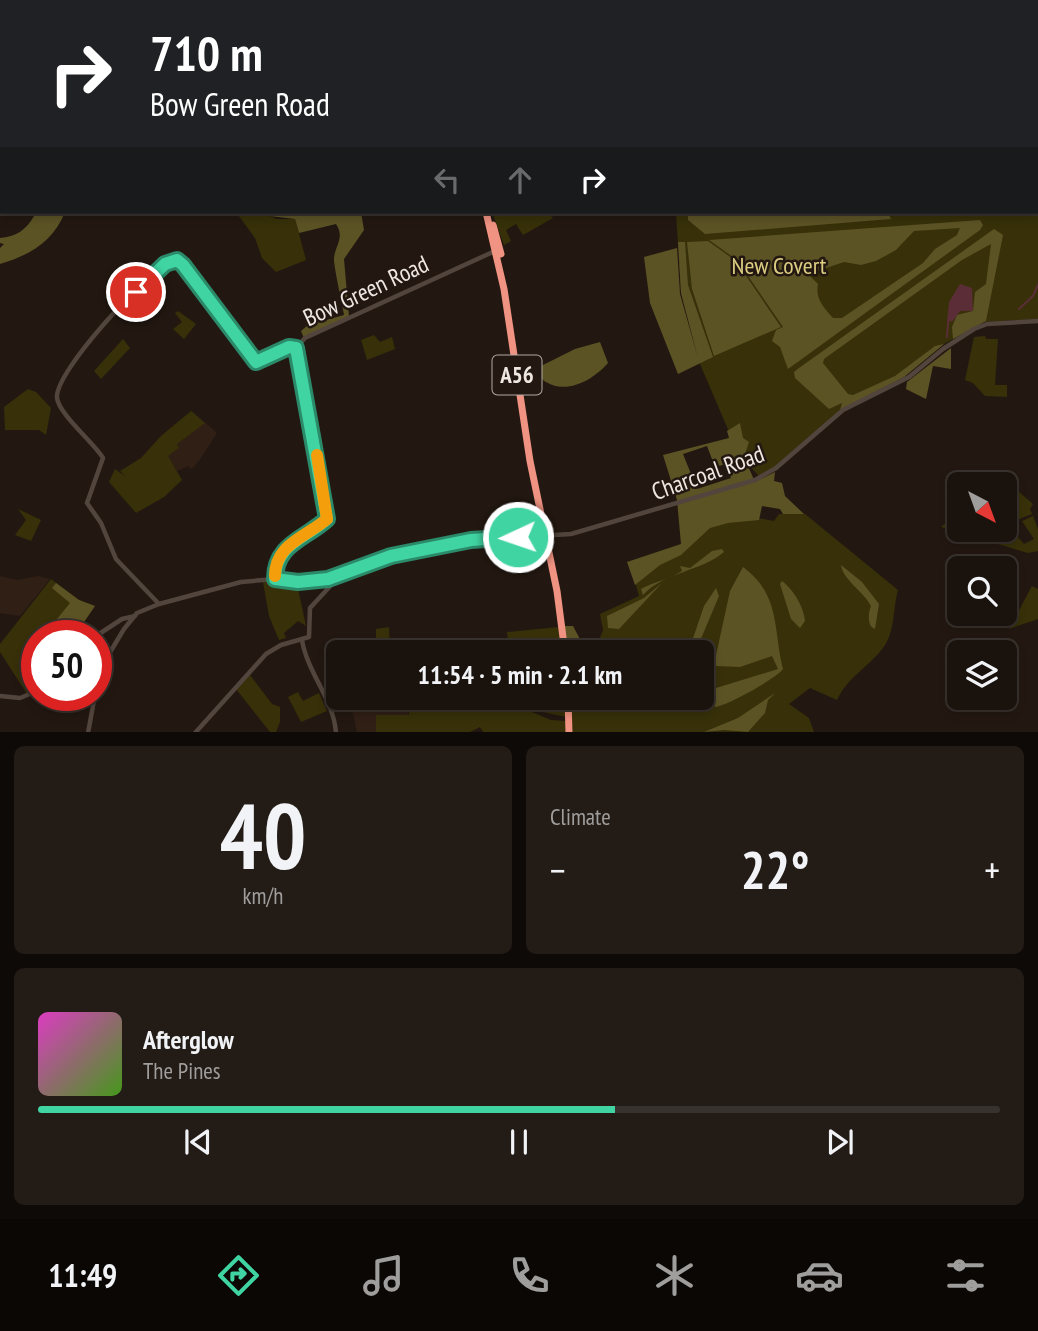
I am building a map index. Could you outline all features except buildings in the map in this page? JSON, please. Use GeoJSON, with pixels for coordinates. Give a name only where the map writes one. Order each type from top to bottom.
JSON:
{"type":"FeatureCollection","features":[{"type":"Feature","properties":{"kind":"highway","name":"A56"},"geometry":{"type":"LineString","coordinates":[[488,214],[498,250],[541,533],[559,609]]}},
{"type":"Feature","properties":{"kind":"highway","name":"A56"},"geometry":{"type":"LineString","coordinates":[[541,533],[559,609],[563,640]]}},
{"type":"Feature","properties":{"kind":"highway"},"geometry":{"type":"LineString","coordinates":[[568,710],[569,732]]}},
{"type":"Feature","properties":{"kind":"main road","name":"Bow Green Road"},"geometry":{"type":"LineString","coordinates":[[275,579],[276,563],[286,548],[327,519],[296,348],[305,338],[498,250]]}},
{"type":"Feature","properties":{"kind":"main road"},"geometry":{"type":"LineString","coordinates":[[159,604],[116,559],[101,523],[88,503],[103,458],[58,401],[59,387],[81,350],[136,292],[173,260],[183,265],[256,362],[289,347],[296,348]]}},
{"type":"Feature","properties":{"kind":"main road","name":"Charcoal Road"},"geometry":{"type":"LineString","coordinates":[[112,626],[159,604],[226,584],[275,579],[298,582],[334,577],[391,556],[482,539],[608,526],[765,475],[793,455],[843,410],[861,398],[900,383],[962,337],[987,324],[1038,321]]}},
{"type":"Feature","properties":{"kind":"main road"},"geometry":{"type":"LineString","coordinates":[[196,732],[266,654],[281,645],[309,637],[310,608],[334,582],[334,577]]}},
{"type":"Feature","properties":{"kind":"main road"},"geometry":{"type":"LineString","coordinates":[[112,648],[135,616]]}},
{"type":"Feature","properties":{"kind":"main road"},"geometry":{"type":"LineString","coordinates":[[302,640],[304,654],[332,714],[336,732]]}},
{"type":"Feature","properties":{"kind":"main road"},"geometry":{"type":"LineString","coordinates":[[0,696],[21,698]]}},
{"type":"Feature","properties":{"kind":"main road"},"geometry":{"type":"LineString","coordinates":[[88,732],[92,711]]}},
{"type":"Feature","properties":{"kind":"shaded area"},"geometry":{"type":"Polygon","coordinates":[[[960,284],[972,288],[973,311],[960,311],[953,321],[947,322],[949,302],[960,284]]]}},
{"type":"Feature","properties":{"kind":"shaded area"},"geometry":{"type":"Polygon","coordinates":[[[192,411],[217,433],[191,469],[188,466],[177,471],[157,440],[192,411]]]}},
{"type":"Feature","properties":{"kind":"shaded area"},"geometry":{"type":"Polygon","coordinates":[[[0,576],[17,580],[38,576],[50,579],[20,616],[0,613],[0,576]]]}},
{"type":"Feature","properties":{"kind":"shaded area"},"geometry":{"type":"Polygon","coordinates":[[[352,710],[408,710],[409,732],[357,732],[352,710]]]}},
{"type":"Feature","properties":{"kind":"green space"},"geometry":{"type":"Polygon","coordinates":[[[64,214],[54,232],[39,246],[0,264],[0,248],[4,244],[0,243],[0,238],[20,232],[34,216],[64,214]]]}},
{"type":"Feature","properties":{"kind":"green space"},"geometry":{"type":"Polygon","coordinates":[[[237,214],[271,214],[269,216],[277,219],[295,219],[306,260],[276,272],[262,258],[255,238],[237,214]]]}},
{"type":"Feature","properties":{"kind":"green space"},"geometry":{"type":"Polygon","coordinates":[[[361,214],[364,230],[344,259],[349,317],[304,338],[301,331],[308,325],[344,315],[334,261],[339,229],[336,224],[299,233],[295,219],[269,216],[361,214]]]}},
{"type":"Feature","properties":{"kind":"green space"},"geometry":{"type":"Polygon","coordinates":[[[493,214],[549,214],[553,218],[523,235],[516,224],[506,230],[511,241],[504,245],[493,214]]]}},
{"type":"Feature","properties":{"kind":"green space"},"geometry":{"type":"Polygon","coordinates":[[[676,214],[1038,214],[1038,319],[984,322],[944,344],[904,377],[840,410],[776,466],[759,476],[739,455],[700,364],[681,293],[676,214]]]}},
{"type":"Feature","properties":{"kind":"green space"},"geometry":{"type":"Polygon","coordinates":[[[688,214],[889,214],[891,219],[705,234],[688,220],[688,214]]]}},
{"type":"Feature","properties":{"kind":"green space","name":"New Covert"},"geometry":{"type":"Polygon","coordinates":[[[980,220],[983,225],[980,230],[788,369],[780,347],[772,341],[776,330],[783,327],[737,260],[709,240],[980,220]],[[960,228],[914,231],[896,250],[876,261],[861,265],[844,262],[808,274],[818,284],[819,299],[824,307],[833,318],[842,318],[923,263],[935,249],[957,235],[960,228]]]}},
{"type":"Feature","properties":{"kind":"green space"},"geometry":{"type":"Polygon","coordinates":[[[994,229],[1003,235],[986,321],[953,339],[952,327],[957,315],[973,311],[975,292],[986,284],[991,244],[962,260],[824,359],[823,363],[848,394],[853,395],[895,376],[935,346],[944,344],[904,377],[840,410],[842,403],[829,409],[795,378],[794,372],[799,368],[994,229]]]}},
{"type":"Feature","properties":{"kind":"green space"},"geometry":{"type":"Polygon","coordinates":[[[708,241],[736,261],[781,327],[714,356],[692,289],[687,242],[708,241]]]}},
{"type":"Feature","properties":{"kind":"green space"},"geometry":{"type":"Polygon","coordinates":[[[678,242],[685,242],[688,285],[713,357],[678,374],[650,303],[644,257],[677,248],[680,294],[698,358],[681,293],[678,242]]]}},
{"type":"Feature","properties":{"kind":"green space"},"geometry":{"type":"Polygon","coordinates":[[[178,311],[196,324],[184,339],[173,329],[182,322],[175,313],[178,311]]]}},
{"type":"Feature","properties":{"kind":"green space"},"geometry":{"type":"Polygon","coordinates":[[[374,335],[380,342],[392,337],[395,349],[367,360],[361,340],[374,335]]]}},
{"type":"Feature","properties":{"kind":"green space"},"geometry":{"type":"Polygon","coordinates":[[[985,336],[986,339],[998,339],[995,385],[1007,385],[1007,397],[985,396],[973,383],[965,380],[974,337],[985,336]]]}},
{"type":"Feature","properties":{"kind":"green space"},"geometry":{"type":"Polygon","coordinates":[[[123,339],[130,348],[101,379],[94,371],[123,339]]]}},
{"type":"Feature","properties":{"kind":"green space"},"geometry":{"type":"Polygon","coordinates":[[[600,342],[608,363],[594,376],[578,384],[560,387],[543,380],[537,368],[575,349],[600,342]]]}},
{"type":"Feature","properties":{"kind":"green space"},"geometry":{"type":"Polygon","coordinates":[[[951,348],[951,369],[933,366],[926,399],[906,389],[907,382],[951,348]]]}},
{"type":"Feature","properties":{"kind":"green space"},"geometry":{"type":"Polygon","coordinates":[[[28,389],[36,392],[51,408],[46,435],[39,430],[5,430],[4,407],[28,389]]]}},
{"type":"Feature","properties":{"kind":"green space"},"geometry":{"type":"Polygon","coordinates":[[[191,411],[205,423],[177,444],[179,448],[168,456],[182,480],[164,497],[136,513],[109,482],[115,469],[126,477],[120,471],[141,458],[161,436],[191,411]]]}},
{"type":"Feature","properties":{"kind":"green space"},"geometry":{"type":"Polygon","coordinates":[[[740,423],[743,438],[749,442],[744,457],[755,482],[775,472],[774,481],[782,483],[785,496],[804,514],[783,514],[780,509],[762,506],[759,520],[710,528],[681,555],[660,565],[635,585],[627,562],[681,544],[677,500],[663,455],[729,438],[727,431],[740,423]],[[707,446],[683,454],[697,489],[731,478],[726,464],[715,467],[707,446]]]}},
{"type":"Feature","properties":{"kind":"green space"},"geometry":{"type":"Polygon","coordinates":[[[1017,492],[1033,504],[1030,509],[1032,514],[1017,520],[1017,492]]]}},
{"type":"Feature","properties":{"kind":"green space"},"geometry":{"type":"Polygon","coordinates":[[[18,509],[41,520],[31,541],[15,535],[26,520],[18,509]]]}},
{"type":"Feature","properties":{"kind":"green space"},"geometry":{"type":"Polygon","coordinates":[[[779,514],[805,514],[898,590],[892,626],[885,645],[847,684],[837,700],[810,688],[789,704],[809,718],[814,732],[571,732],[571,710],[714,710],[714,640],[599,640],[603,630],[600,614],[639,596],[634,578],[678,552],[709,523],[747,516],[774,521],[779,514]]]}},
{"type":"Feature","properties":{"kind":"green space"},"geometry":{"type":"Polygon","coordinates":[[[1033,516],[1038,529],[1038,551],[1028,553],[991,542],[1017,542],[1017,536],[1024,544],[1034,539],[1022,521],[1033,516]]]}},
{"type":"Feature","properties":{"kind":"green space"},"geometry":{"type":"Polygon","coordinates":[[[722,549],[724,552],[714,559],[661,581],[643,595],[641,589],[677,574],[682,571],[680,566],[690,568],[712,551],[722,549]]]}},
{"type":"Feature","properties":{"kind":"green space"},"geometry":{"type":"Polygon","coordinates":[[[841,565],[862,582],[879,604],[875,629],[869,623],[871,606],[846,576],[841,565]]]}},
{"type":"Feature","properties":{"kind":"green space"},"geometry":{"type":"Polygon","coordinates":[[[743,567],[764,589],[774,614],[783,669],[751,691],[715,707],[716,688],[778,669],[772,656],[740,667],[716,666],[730,591],[743,567]]]}},
{"type":"Feature","properties":{"kind":"green space"},"geometry":{"type":"Polygon","coordinates":[[[51,579],[79,600],[95,606],[85,620],[21,620],[21,685],[0,652],[0,644],[51,579]]]}},
{"type":"Feature","properties":{"kind":"green space"},"geometry":{"type":"Polygon","coordinates":[[[782,581],[794,593],[803,610],[805,621],[800,628],[791,619],[780,584],[782,581]]]}},
{"type":"Feature","properties":{"kind":"green space"},"geometry":{"type":"Polygon","coordinates":[[[263,582],[297,584],[306,626],[298,621],[284,633],[286,638],[279,640],[269,616],[263,582]]]}},
{"type":"Feature","properties":{"kind":"green space"},"geometry":{"type":"Polygon","coordinates":[[[56,583],[79,600],[95,606],[85,620],[56,620],[70,603],[52,588],[56,583]]]}},
{"type":"Feature","properties":{"kind":"green space"},"geometry":{"type":"Polygon","coordinates":[[[662,583],[619,629],[608,628],[607,616],[644,598],[662,583]]]}},
{"type":"Feature","properties":{"kind":"green space"},"geometry":{"type":"Polygon","coordinates":[[[1032,586],[1038,589],[1038,619],[1009,629],[1011,626],[1017,626],[1017,614],[1032,586]]]}},
{"type":"Feature","properties":{"kind":"green space"},"geometry":{"type":"Polygon","coordinates":[[[716,588],[719,596],[700,640],[692,640],[704,606],[716,588]]]}},
{"type":"Feature","properties":{"kind":"green space"},"geometry":{"type":"Polygon","coordinates":[[[564,626],[573,626],[580,640],[566,640],[564,626]]]}},
{"type":"Feature","properties":{"kind":"green space"},"geometry":{"type":"Polygon","coordinates":[[[389,627],[390,640],[376,640],[376,629],[389,627]]]}},
{"type":"Feature","properties":{"kind":"green space"},"geometry":{"type":"Polygon","coordinates":[[[559,627],[560,640],[508,640],[507,632],[559,627]]]}},
{"type":"Feature","properties":{"kind":"green space"},"geometry":{"type":"Polygon","coordinates":[[[250,675],[272,704],[280,707],[280,722],[276,732],[270,732],[236,689],[250,675]]]}},
{"type":"Feature","properties":{"kind":"green space"},"geometry":{"type":"Polygon","coordinates":[[[298,692],[303,701],[319,693],[327,711],[301,722],[288,697],[298,692]]]}},
{"type":"Feature","properties":{"kind":"green space"},"geometry":{"type":"Polygon","coordinates":[[[775,693],[768,700],[765,713],[748,732],[704,732],[738,718],[775,693]]]}},
{"type":"Feature","properties":{"kind":"green space"},"geometry":{"type":"Polygon","coordinates":[[[408,710],[527,710],[551,720],[566,721],[567,732],[483,732],[480,727],[470,732],[376,732],[376,715],[409,715],[408,710]]]}},
{"type":"Feature","properties":{"kind":"green space"},"geometry":{"type":"Polygon","coordinates":[[[534,710],[566,710],[566,717],[534,710]]]}},
{"type":"Feature","properties":{"kind":"waterway"},"geometry":{"type":"LineString","coordinates":[[1019,309],[1033,296],[1038,285]]}},
{"type":"Feature","properties":{"kind":"waterway"},"geometry":{"type":"LineString","coordinates":[[947,337],[948,322]]}},
{"type":"Feature","properties":{"kind":"slow traffic"},"geometry":{"type":"LineString","coordinates":[[275,576],[276,563],[286,548],[327,519],[317,455]]}},
{"type":"Feature","properties":{"kind":"route"},"geometry":{"type":"LineString","coordinates":[[136,292],[165,264],[177,260],[256,362],[289,347],[296,348],[319,462],[327,519],[286,548],[276,563],[275,579],[298,582],[328,579],[391,556],[471,540],[518,537]]}}]}
